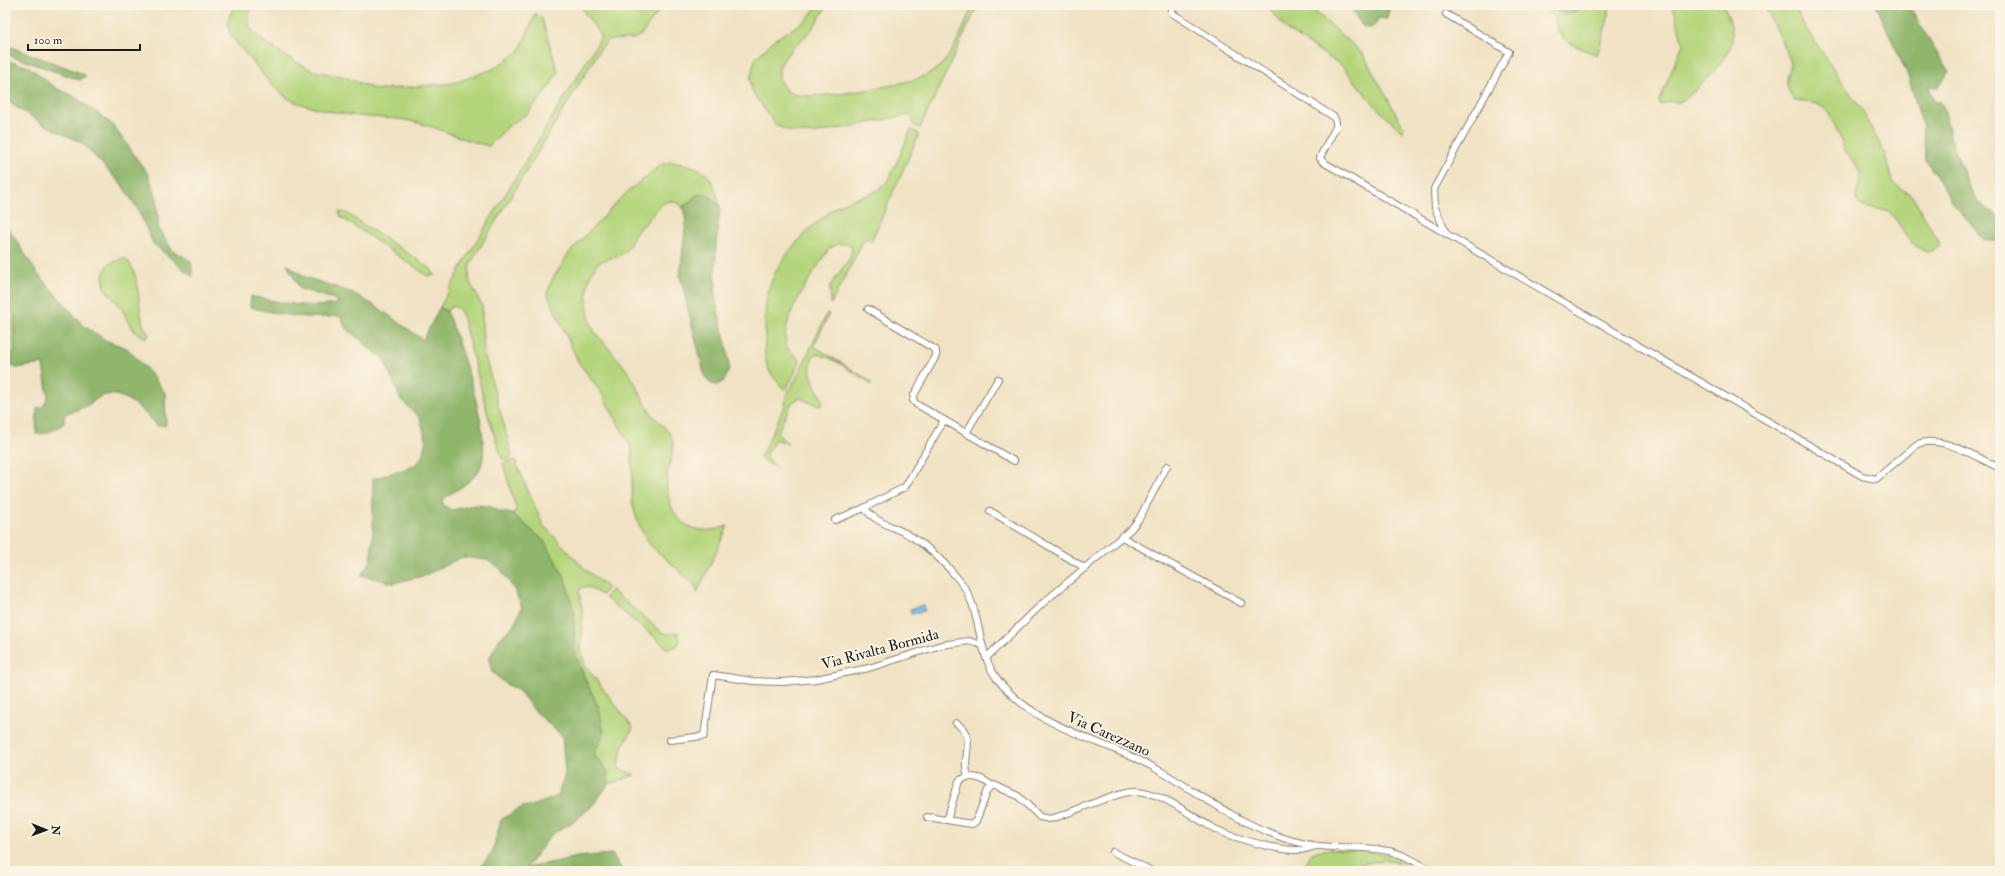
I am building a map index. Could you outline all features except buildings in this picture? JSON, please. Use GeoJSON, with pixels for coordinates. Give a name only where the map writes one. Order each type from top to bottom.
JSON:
{"type":"FeatureCollection","features":[{"type":"Feature","properties":{"kind":"street"},"geometry":{"type":"LineString","coordinates":[[1172,5],[1172,13],[1175,16],[1200,29],[1334,117],[1336,128],[1321,153],[1322,161],[1862,476],[1876,479],[1917,444],[1925,441],[1941,442],[2000,468]]}},
{"type":"Feature","properties":{"kind":"street"},"geometry":{"type":"LineString","coordinates":[[1446,14],[1509,52],[1434,189],[1435,208],[1446,233]]}},
{"type":"Feature","properties":{"kind":"street"},"geometry":{"type":"LineString","coordinates":[[868,309],[936,350],[936,356],[914,395],[913,400],[916,404],[1014,461]]}},
{"type":"Feature","properties":{"kind":"street"},"geometry":{"type":"LineString","coordinates":[[966,433],[998,379]]}},
{"type":"Feature","properties":{"kind":"street"},"geometry":{"type":"LineString","coordinates":[[835,520],[864,508],[907,485],[944,420]]}},
{"type":"Feature","properties":{"kind":"street"},"geometry":{"type":"LineString","coordinates":[[986,658],[1034,612],[1122,537],[1139,519],[1167,466]]}},
{"type":"Feature","properties":{"kind":"street","name":"Via Carezzano"},"geometry":{"type":"LineString","coordinates":[[864,508],[877,521],[915,539],[933,553],[958,579],[971,600],[982,645],[992,672],[1000,682],[1026,706],[1043,718],[1147,764],[1249,824],[1282,838],[1317,846],[1372,848],[1391,851],[1431,871]]}},
{"type":"Feature","properties":{"kind":"street"},"geometry":{"type":"LineString","coordinates":[[990,511],[1085,568]]}},
{"type":"Feature","properties":{"kind":"street"},"geometry":{"type":"LineString","coordinates":[[1122,537],[1241,603]]}},
{"type":"Feature","properties":{"kind":"street","name":"Via Rivalta Bormida"},"geometry":{"type":"LineString","coordinates":[[670,740],[704,736],[713,675],[753,681],[783,682],[816,679],[870,668],[948,643],[968,641],[982,645]]}},
{"type":"Feature","properties":{"kind":"street"},"geometry":{"type":"LineString","coordinates":[[956,723],[965,732],[969,740],[965,764],[968,776]]}},
{"type":"Feature","properties":{"kind":"street"},"geometry":{"type":"LineString","coordinates":[[947,820],[959,781],[968,776],[988,782],[992,786],[998,786],[1018,796],[1038,816],[1045,819],[1057,818],[1126,792],[1139,791],[1158,797],[1208,826],[1232,836],[1294,850],[1306,850],[1317,846]]}},
{"type":"Feature","properties":{"kind":"street"},"geometry":{"type":"LineString","coordinates":[[928,816],[967,824],[976,821],[988,790],[992,786]]}},
{"type":"Feature","properties":{"kind":"street"},"geometry":{"type":"LineString","coordinates":[[1113,852],[1152,871]]}},
{"type":"Feature","properties":{"kind":"green space"},"geometry":{"type":"Polygon","coordinates":[[[236,5],[258,5],[248,14],[250,28],[261,40],[287,57],[313,71],[342,76],[377,90],[454,83],[493,69],[519,52],[536,13],[542,19],[558,72],[547,90],[528,113],[511,124],[489,146],[411,121],[337,113],[314,108],[293,101],[280,93],[269,82],[231,36],[228,24],[231,12],[236,5]]]}},
{"type":"Feature","properties":{"kind":"green space"},"geometry":{"type":"Polygon","coordinates":[[[579,5],[667,5],[658,12],[641,35],[633,39],[609,40],[601,48],[470,264],[469,280],[482,306],[484,353],[512,455],[509,459],[502,459],[488,415],[461,311],[454,306],[449,308],[447,312],[440,307],[466,259],[600,39],[600,34],[579,5]]]}},
{"type":"Feature","properties":{"kind":"green space"},"geometry":{"type":"Polygon","coordinates":[[[818,5],[828,5],[813,28],[791,50],[779,70],[782,85],[786,90],[793,94],[819,96],[857,92],[911,81],[927,75],[946,60],[959,37],[973,5],[978,5],[920,128],[913,125],[913,119],[909,115],[812,134],[787,131],[775,124],[752,92],[750,79],[755,59],[775,39],[805,21],[818,5]]]}},
{"type":"Feature","properties":{"kind":"green space"},"geometry":{"type":"Polygon","coordinates":[[[1266,5],[1308,5],[1363,54],[1404,128],[1402,132],[1377,108],[1342,66],[1287,30],[1266,5]]]}},
{"type":"Feature","properties":{"kind":"green space"},"geometry":{"type":"Polygon","coordinates":[[[1349,5],[1386,5],[1389,9],[1387,19],[1378,18],[1377,23],[1371,28],[1363,27],[1349,5]]]}},
{"type":"Feature","properties":{"kind":"green space"},"geometry":{"type":"Polygon","coordinates":[[[1544,5],[1552,5],[1553,9],[1581,9],[1585,5],[1609,5],[1609,15],[1597,55],[1566,41],[1560,34],[1554,18],[1543,7],[1544,5]]]}},
{"type":"Feature","properties":{"kind":"green space"},"geometry":{"type":"Polygon","coordinates":[[[1552,5],[1585,5],[1581,9],[1565,15],[1553,9],[1552,5]]]}},
{"type":"Feature","properties":{"kind":"green space"},"geometry":{"type":"Polygon","coordinates":[[[1673,5],[1724,5],[1729,18],[1732,42],[1725,57],[1718,66],[1693,92],[1679,102],[1670,101],[1660,105],[1659,101],[1683,44],[1673,5]]]}},
{"type":"Feature","properties":{"kind":"green space"},"geometry":{"type":"Polygon","coordinates":[[[1764,5],[1794,5],[1805,27],[1863,112],[1885,154],[1892,182],[1912,196],[1939,242],[1939,246],[1929,252],[1922,250],[1911,242],[1891,214],[1883,210],[1865,207],[1859,204],[1857,198],[1860,173],[1857,166],[1847,154],[1828,113],[1822,106],[1793,99],[1788,90],[1787,77],[1790,60],[1764,5]]]}},
{"type":"Feature","properties":{"kind":"green space"},"geometry":{"type":"Polygon","coordinates":[[[1876,5],[1909,5],[1933,47],[1949,71],[1939,87],[1929,86],[1934,101],[1941,102],[1945,112],[1950,136],[1969,187],[1982,205],[2000,218],[2000,240],[1984,240],[1953,203],[1926,160],[1922,124],[1908,76],[1876,5]]]}},
{"type":"Feature","properties":{"kind":"green space"},"geometry":{"type":"Polygon","coordinates":[[[5,45],[86,76],[80,80],[5,54],[5,45]]]}},
{"type":"Feature","properties":{"kind":"green space"},"geometry":{"type":"Polygon","coordinates":[[[5,60],[29,67],[57,89],[72,95],[112,124],[148,174],[157,198],[159,230],[172,250],[191,261],[193,277],[153,243],[137,208],[122,185],[82,143],[43,124],[5,100],[5,60]]]}},
{"type":"Feature","properties":{"kind":"green space"},"geometry":{"type":"Polygon","coordinates":[[[911,129],[919,134],[871,242],[865,238],[831,304],[830,286],[851,256],[852,247],[848,244],[838,244],[829,249],[793,308],[788,321],[786,344],[790,351],[800,360],[794,375],[785,390],[769,370],[765,358],[766,302],[768,290],[775,273],[789,251],[826,214],[847,201],[872,193],[883,186],[894,168],[911,129]]]}},
{"type":"Feature","properties":{"kind":"green space"},"geometry":{"type":"Polygon","coordinates":[[[670,162],[691,166],[705,173],[710,178],[714,186],[720,207],[708,194],[697,195],[683,207],[671,201],[662,204],[638,230],[626,251],[618,256],[600,262],[594,267],[588,284],[587,305],[594,331],[625,368],[634,381],[651,413],[671,435],[673,454],[667,473],[667,478],[671,504],[676,514],[682,522],[691,528],[714,530],[728,526],[697,593],[695,585],[649,544],[638,523],[632,502],[632,449],[601,392],[579,363],[547,293],[552,280],[569,253],[623,196],[660,165],[670,162]]]}},
{"type":"Feature","properties":{"kind":"green space"},"geometry":{"type":"Polygon","coordinates":[[[708,194],[720,207],[716,246],[715,297],[727,349],[729,366],[724,381],[716,385],[710,383],[705,377],[680,276],[686,222],[683,207],[697,195],[708,194]]]}},
{"type":"Feature","properties":{"kind":"green space"},"geometry":{"type":"Polygon","coordinates":[[[339,212],[346,213],[430,268],[435,275],[428,276],[341,217],[339,212]]]}},
{"type":"Feature","properties":{"kind":"green space"},"geometry":{"type":"Polygon","coordinates":[[[5,223],[37,273],[84,326],[107,341],[127,348],[152,375],[165,393],[166,425],[157,426],[141,409],[127,399],[120,396],[105,395],[99,397],[86,406],[65,414],[64,423],[54,430],[36,434],[37,408],[43,407],[48,397],[43,364],[16,368],[11,365],[10,358],[15,351],[15,315],[5,305],[5,223]]]}},
{"type":"Feature","properties":{"kind":"green space"},"geometry":{"type":"Polygon","coordinates":[[[124,258],[133,270],[136,279],[143,325],[149,335],[147,338],[135,332],[120,306],[105,289],[103,275],[109,264],[124,258]]]}},
{"type":"Feature","properties":{"kind":"green space"},"geometry":{"type":"Polygon","coordinates":[[[287,264],[305,277],[353,293],[380,309],[423,340],[440,307],[447,312],[467,369],[480,418],[483,440],[483,459],[478,472],[466,484],[442,500],[444,506],[452,510],[474,505],[489,506],[501,512],[513,514],[544,541],[564,575],[574,612],[574,648],[585,679],[599,708],[604,733],[594,755],[607,770],[609,784],[592,806],[576,820],[552,834],[526,868],[578,857],[612,854],[623,871],[479,871],[480,867],[492,853],[501,820],[522,807],[535,805],[558,796],[565,773],[562,736],[535,711],[519,691],[506,684],[492,672],[489,659],[500,638],[513,626],[522,607],[514,589],[500,568],[487,560],[462,557],[423,576],[393,583],[361,575],[371,561],[373,531],[373,479],[414,466],[422,457],[426,439],[420,418],[401,400],[384,360],[346,328],[340,316],[295,316],[250,307],[251,296],[283,303],[319,306],[339,303],[334,299],[300,289],[287,264]]]}},
{"type":"Feature","properties":{"kind":"green space"},"geometry":{"type":"Polygon","coordinates":[[[5,305],[15,315],[15,351],[10,358],[11,365],[5,367],[5,305]]]}},
{"type":"Feature","properties":{"kind":"green space"},"geometry":{"type":"Polygon","coordinates":[[[827,313],[829,314],[814,346],[872,382],[870,385],[867,381],[842,365],[821,355],[815,354],[812,360],[811,372],[814,384],[823,401],[822,405],[819,406],[799,398],[791,404],[777,433],[788,444],[775,439],[766,456],[776,468],[760,458],[785,405],[786,395],[797,377],[827,313]]]}},
{"type":"Feature","properties":{"kind":"green space"},"geometry":{"type":"Polygon","coordinates":[[[515,460],[543,525],[585,569],[608,588],[602,595],[588,587],[582,587],[579,591],[583,615],[581,650],[585,665],[633,728],[622,748],[618,768],[635,775],[609,784],[607,770],[594,755],[599,708],[585,679],[574,648],[574,612],[544,541],[513,514],[516,509],[503,463],[515,460]]]}},
{"type":"Feature","properties":{"kind":"green space"},"geometry":{"type":"Polygon","coordinates":[[[611,590],[663,633],[670,634],[678,632],[680,641],[676,647],[667,649],[655,637],[605,598],[611,590]]]}},
{"type":"Feature","properties":{"kind":"green space"},"geometry":{"type":"Polygon","coordinates":[[[1331,849],[1380,853],[1408,861],[1405,863],[1381,860],[1357,865],[1317,867],[1307,871],[1301,871],[1309,856],[1314,852],[1331,849]]]}},
{"type":"Feature","properties":{"kind":"water"},"geometry":{"type":"Polygon","coordinates":[[[923,605],[925,611],[911,614],[910,609],[923,605]]]}}]}
